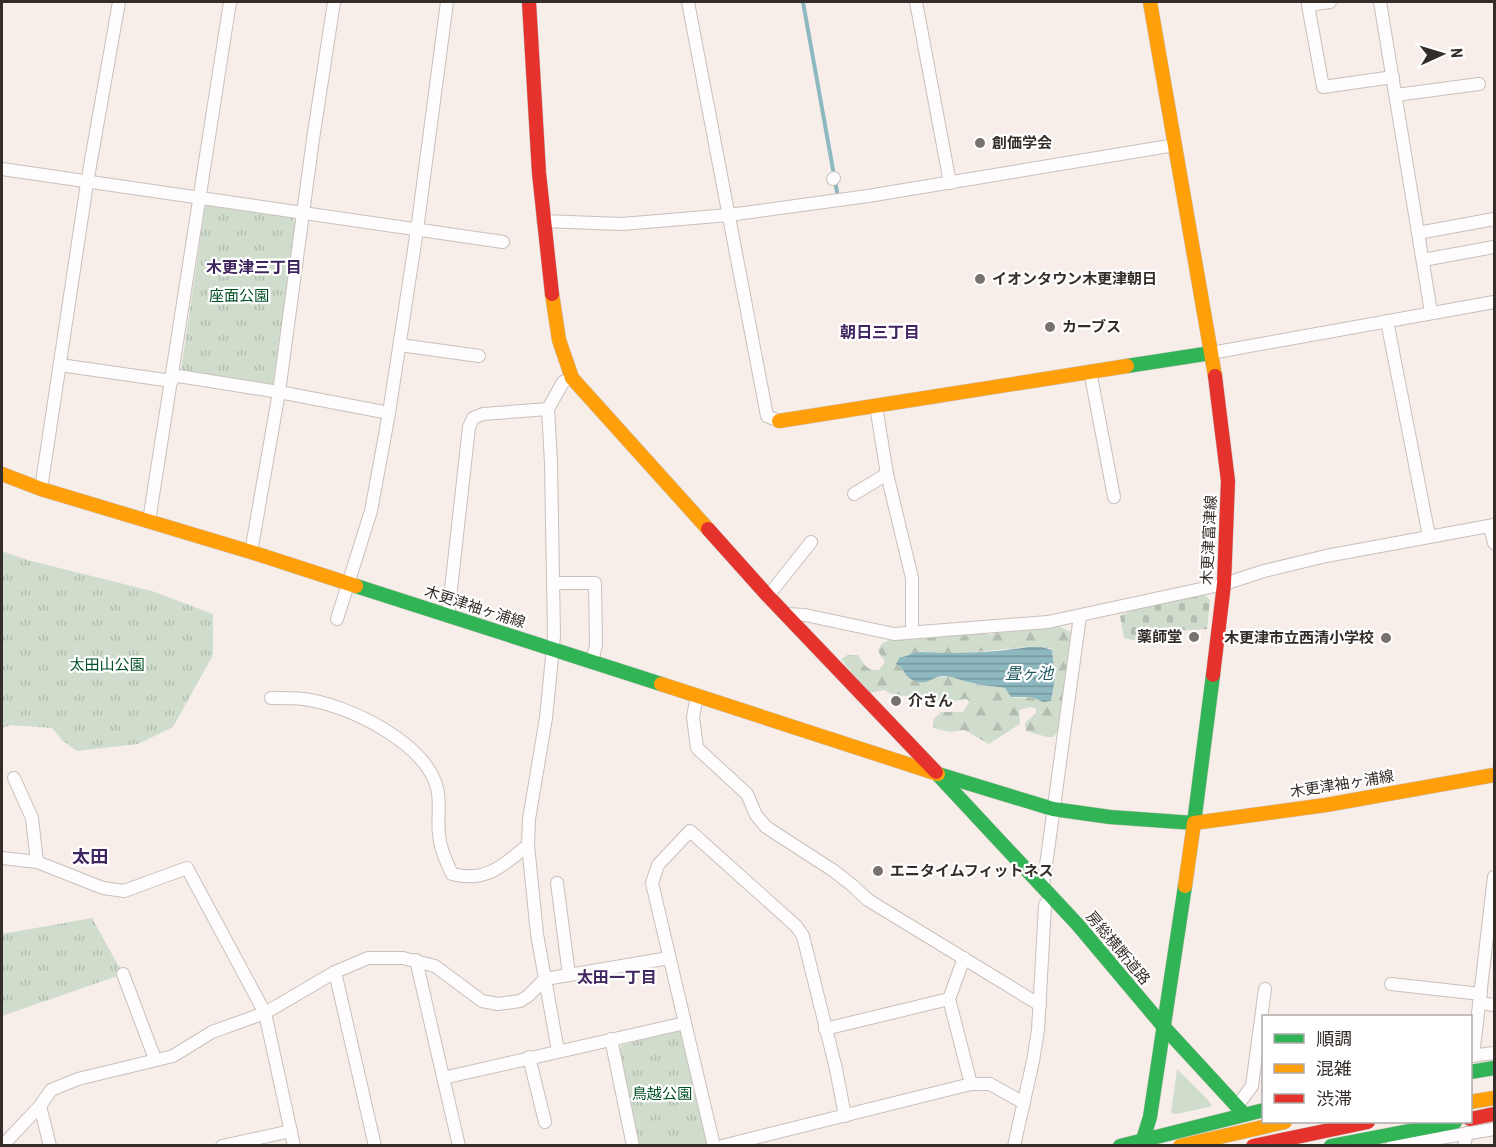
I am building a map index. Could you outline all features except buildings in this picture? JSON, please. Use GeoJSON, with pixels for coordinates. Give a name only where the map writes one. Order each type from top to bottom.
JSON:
{"type":"FeatureCollection","features":[{"type":"Feature","properties":{"kind":"main road"},"geometry":{"type":"LineString","coordinates":[[529,2],[543,221],[558,337],[572,378]]}},
{"type":"Feature","properties":{"kind":"main road","name":"木更津富津線"},"geometry":{"type":"LineString","coordinates":[[1142,1143],[1150,1117],[1194,823],[1224,584],[1228,481],[1223,425],[1150,2]]}},
{"type":"Feature","properties":{"kind":"main road"},"geometry":{"type":"LineString","coordinates":[[779,421],[1211,353]]}},
{"type":"Feature","properties":{"kind":"main road","name":"房総横断道路"},"geometry":{"type":"LineString","coordinates":[[572,378],[768,596],[1078,925],[1163,1026],[1272,1146]]}},
{"type":"Feature","properties":{"kind":"main road","name":"木更津袖ヶ浦線"},"geometry":{"type":"LineString","coordinates":[[2,474],[41,489],[251,552],[938,774]]}},
{"type":"Feature","properties":{"kind":"main road"},"geometry":{"type":"LineString","coordinates":[[938,774],[1053,809],[1140,820],[1194,823]]}},
{"type":"Feature","properties":{"kind":"main road","name":"木更津袖ヶ浦線"},"geometry":{"type":"LineString","coordinates":[[1194,823],[1326,805],[1494,775]]}},
{"type":"Feature","properties":{"kind":"main road"},"geometry":{"type":"LineString","coordinates":[[1472,1072],[1494,1068]]}},
{"type":"Feature","properties":{"kind":"main road"},"geometry":{"type":"LineString","coordinates":[[1472,1102],[1494,1098]]}},
{"type":"Feature","properties":{"kind":"main road"},"geometry":{"type":"LineString","coordinates":[[1120,1146],[1142,1143],[1241,1110],[1262,1110]]}},
{"type":"Feature","properties":{"kind":"main road"},"geometry":{"type":"LineString","coordinates":[[1472,1119],[1494,1114]]}},
{"type":"Feature","properties":{"kind":"main road"},"geometry":{"type":"LineString","coordinates":[[1180,1146],[1281,1123]]}},
{"type":"Feature","properties":{"kind":"main road"},"geometry":{"type":"LineString","coordinates":[[1253,1146],[1363,1123]]}},
{"type":"Feature","properties":{"kind":"main road"},"geometry":{"type":"LineString","coordinates":[[1331,1146],[1374,1142],[1451,1123]]}},
{"type":"Feature","properties":{"kind":"street"},"geometry":{"type":"LineString","coordinates":[[41,489],[87,183],[119,2]]}},
{"type":"Feature","properties":{"kind":"street"},"geometry":{"type":"LineString","coordinates":[[149,522],[230,2]]}},
{"type":"Feature","properties":{"kind":"street"},"geometry":{"type":"LineString","coordinates":[[251,552],[279,392],[334,2]]}},
{"type":"Feature","properties":{"kind":"street"},"geometry":{"type":"LineString","coordinates":[[337,619],[371,511],[389,413],[417,230],[447,2]]}},
{"type":"Feature","properties":{"kind":"street"},"geometry":{"type":"LineString","coordinates":[[688,2],[767,416],[779,421]]}},
{"type":"Feature","properties":{"kind":"street"},"geometry":{"type":"LineString","coordinates":[[916,2],[950,183]]}},
{"type":"Feature","properties":{"kind":"street"},"geometry":{"type":"LineString","coordinates":[[1330,2],[1308,5],[1323,87],[1393,76]]}},
{"type":"Feature","properties":{"kind":"street"},"geometry":{"type":"LineString","coordinates":[[1380,2],[1431,312]]}},
{"type":"Feature","properties":{"kind":"street"},"geometry":{"type":"LineString","coordinates":[[1396,95],[1479,84]]}},
{"type":"Feature","properties":{"kind":"street"},"geometry":{"type":"LineString","coordinates":[[543,221],[622,224],[729,216],[1175,146]]}},
{"type":"Feature","properties":{"kind":"street"},"geometry":{"type":"LineString","coordinates":[[2,169],[502,243]]}},
{"type":"Feature","properties":{"kind":"street"},"geometry":{"type":"LineString","coordinates":[[1418,233],[1494,219]]}},
{"type":"Feature","properties":{"kind":"street"},"geometry":{"type":"LineString","coordinates":[[1423,260],[1494,247]]}},
{"type":"Feature","properties":{"kind":"street"},"geometry":{"type":"LineString","coordinates":[[1211,353],[1494,302]]}},
{"type":"Feature","properties":{"kind":"street"},"geometry":{"type":"LineString","coordinates":[[1386,321],[1428,536]]}},
{"type":"Feature","properties":{"kind":"street"},"geometry":{"type":"LineString","coordinates":[[400,345],[479,356]]}},
{"type":"Feature","properties":{"kind":"street"},"geometry":{"type":"LineString","coordinates":[[60,365],[279,392],[389,413]]}},
{"type":"Feature","properties":{"kind":"street"},"geometry":{"type":"LineString","coordinates":[[1090,371],[1114,497]]}},
{"type":"Feature","properties":{"kind":"street"},"geometry":{"type":"LineString","coordinates":[[558,1051],[537,934],[528,845],[529,819],[546,718],[554,651],[552,463],[548,409],[563,382],[572,378]]}},
{"type":"Feature","properties":{"kind":"street"},"geometry":{"type":"LineString","coordinates":[[876,406],[887,474],[912,578],[912,632]]}},
{"type":"Feature","properties":{"kind":"street"},"geometry":{"type":"LineString","coordinates":[[448,616],[470,427],[473,418],[483,414],[548,409]]}},
{"type":"Feature","properties":{"kind":"street"},"geometry":{"type":"LineString","coordinates":[[854,494],[887,474]]}},
{"type":"Feature","properties":{"kind":"street"},"geometry":{"type":"LineString","coordinates":[[786,614],[805,615],[894,634],[1048,622],[1224,584],[1264,571],[1326,556],[1428,536],[1492,525],[1494,543]]}},
{"type":"Feature","properties":{"kind":"street"},"geometry":{"type":"LineString","coordinates":[[768,596],[811,542]]}},
{"type":"Feature","properties":{"kind":"street"},"geometry":{"type":"LineString","coordinates":[[554,583],[595,583],[596,645],[592,662]]}},
{"type":"Feature","properties":{"kind":"street"},"geometry":{"type":"LineString","coordinates":[[1014,1146],[1035,1050],[1053,809],[1080,616]]}},
{"type":"Feature","properties":{"kind":"street"},"geometry":{"type":"LineString","coordinates":[[697,696],[693,717],[697,748],[747,794],[756,815],[766,827],[834,871],[868,900],[1040,1005]]}},
{"type":"Feature","properties":{"kind":"street"},"geometry":{"type":"LineString","coordinates":[[271,698],[304,699],[343,710],[368,721],[404,744],[418,756],[429,769],[437,787],[439,835],[443,855],[452,874],[467,878],[491,873],[528,845]]}},
{"type":"Feature","properties":{"kind":"street"},"geometry":{"type":"LineString","coordinates":[[14,778],[32,818],[37,862]]}},
{"type":"Feature","properties":{"kind":"street"},"geometry":{"type":"LineString","coordinates":[[714,1146],[652,883],[658,865],[690,831],[796,926],[803,936],[836,1069],[845,1116]]}},
{"type":"Feature","properties":{"kind":"street"},"geometry":{"type":"LineString","coordinates":[[2,858],[37,862],[104,888],[124,891],[188,868],[265,1013],[294,1146]]}},
{"type":"Feature","properties":{"kind":"street"},"geometry":{"type":"LineString","coordinates":[[1494,877],[1492,929],[1472,1056],[1494,1053]]}},
{"type":"Feature","properties":{"kind":"street"},"geometry":{"type":"LineString","coordinates":[[556,883],[569,975]]}},
{"type":"Feature","properties":{"kind":"street"},"geometry":{"type":"LineString","coordinates":[[2,1146],[40,1106],[51,1090],[78,1079],[173,1056],[212,1032],[265,1013],[335,972],[368,958],[388,957],[416,960],[435,966],[482,1001],[490,1003],[520,1001],[545,979],[669,958]]}},
{"type":"Feature","properties":{"kind":"street"},"geometry":{"type":"LineString","coordinates":[[964,958],[949,999],[971,1084]]}},
{"type":"Feature","properties":{"kind":"street"},"geometry":{"type":"LineString","coordinates":[[416,960],[459,1146]]}},
{"type":"Feature","properties":{"kind":"street"},"geometry":{"type":"LineString","coordinates":[[335,972],[375,1146]]}},
{"type":"Feature","properties":{"kind":"street"},"geometry":{"type":"LineString","coordinates":[[123,974],[155,1059]]}},
{"type":"Feature","properties":{"kind":"street"},"geometry":{"type":"LineString","coordinates":[[1391,984],[1480,999],[1494,1005]]}},
{"type":"Feature","properties":{"kind":"street"},"geometry":{"type":"LineString","coordinates":[[1241,1110],[1252,1086],[1265,989]]}},
{"type":"Feature","properties":{"kind":"street"},"geometry":{"type":"LineString","coordinates":[[825,1029],[949,999]]}},
{"type":"Feature","properties":{"kind":"street"},"geometry":{"type":"LineString","coordinates":[[443,1078],[685,1023]]}},
{"type":"Feature","properties":{"kind":"street"},"geometry":{"type":"LineString","coordinates":[[611,1039],[633,1146]]}},
{"type":"Feature","properties":{"kind":"street"},"geometry":{"type":"LineString","coordinates":[[529,1057],[545,1122]]}},
{"type":"Feature","properties":{"kind":"street"},"geometry":{"type":"LineString","coordinates":[[722,1146],[971,1084],[990,1084],[1024,1103]]}},
{"type":"Feature","properties":{"kind":"street"},"geometry":{"type":"LineString","coordinates":[[40,1106],[50,1146]]}},
{"type":"Feature","properties":{"kind":"street"},"geometry":{"type":"LineString","coordinates":[[1392,1146],[1465,1139],[1494,1129]]}},
{"type":"Feature","properties":{"kind":"street"},"geometry":{"type":"LineString","coordinates":[[222,1146],[291,1131]]}},
{"type":"Feature","properties":{"kind":"green space","name":"座面公園"},"geometry":{"type":"Polygon","coordinates":[[[208,205],[292,217],[296,223],[273,384],[181,370],[205,207],[208,205]]]}},
{"type":"Feature","properties":{"kind":"green space","name":"太田山公園"},"geometry":{"type":"Polygon","coordinates":[[[2,551],[27,560],[152,591],[213,614],[213,655],[173,727],[138,744],[77,751],[63,741],[52,728],[11,725],[2,728],[2,551]]]}},
{"type":"Feature","properties":{"kind":"green space"},"geometry":{"type":"Polygon","coordinates":[[[1203,593],[1210,600],[1207,629],[1176,631],[1178,643],[1152,645],[1124,638],[1120,616],[1133,610],[1203,593]]]}},
{"type":"Feature","properties":{"kind":"green space"},"geometry":{"type":"Polygon","coordinates":[[[1056,625],[1071,632],[1076,638],[1062,727],[1053,737],[1026,731],[1025,723],[1036,713],[1036,709],[1031,707],[1019,710],[1020,724],[989,744],[964,730],[949,732],[934,728],[935,717],[941,712],[963,712],[969,702],[967,699],[940,705],[934,699],[927,697],[898,696],[885,690],[868,693],[841,659],[848,655],[858,655],[866,667],[879,670],[885,662],[878,651],[882,644],[891,639],[916,634],[991,635],[999,630],[1056,625]],[[1028,647],[953,654],[921,651],[897,662],[905,672],[934,678],[948,676],[974,684],[1005,688],[1011,697],[1032,697],[1043,702],[1051,701],[1055,678],[1052,650],[1028,647]]]}},
{"type":"Feature","properties":{"kind":"green space"},"geometry":{"type":"Polygon","coordinates":[[[92,918],[123,974],[2,1016],[2,934],[92,918]]]}},
{"type":"Feature","properties":{"kind":"green space","name":"鳥越公園"},"geometry":{"type":"Polygon","coordinates":[[[676,1031],[683,1032],[709,1145],[640,1145],[619,1050],[622,1045],[676,1031]]]}},
{"type":"Feature","properties":{"kind":"green space"},"geometry":{"type":"Polygon","coordinates":[[[1177,1069],[1212,1106],[1177,1114],[1171,1113],[1177,1069]]]}},
{"type":"Feature","properties":{"kind":"water","name":"畳ヶ池"},"geometry":{"type":"Polygon","coordinates":[[[1028,647],[1052,650],[1055,678],[1051,701],[1043,702],[1032,697],[1011,697],[1005,688],[976,684],[952,677],[938,677],[919,682],[908,677],[896,664],[900,657],[919,652],[975,653],[1028,647]]]}},
{"type":"Feature","properties":{"kind":"waterway"},"geometry":{"type":"LineString","coordinates":[[803,2],[837,192]]}},
{"type":"Feature","properties":{"kind":"traffic: fast"},"geometry":{"type":"LineString","coordinates":[[1127,366],[1211,353]]}},
{"type":"Feature","properties":{"kind":"traffic: fast"},"geometry":{"type":"LineString","coordinates":[[356,586],[661,684]]}},
{"type":"Feature","properties":{"kind":"traffic: fast"},"geometry":{"type":"LineString","coordinates":[[938,774],[1053,809],[1110,817],[1194,823],[1213,675]]}},
{"type":"Feature","properties":{"kind":"traffic: fast"},"geometry":{"type":"LineString","coordinates":[[939,776],[1078,925],[1163,1026],[1244,1114]]}},
{"type":"Feature","properties":{"kind":"traffic: fast"},"geometry":{"type":"LineString","coordinates":[[1141,1146],[1150,1117],[1185,886]]}},
{"type":"Feature","properties":{"kind":"traffic: fast"},"geometry":{"type":"LineString","coordinates":[[1472,1072],[1494,1068]]}},
{"type":"Feature","properties":{"kind":"traffic: fast"},"geometry":{"type":"LineString","coordinates":[[1120,1146],[1262,1110]]}},
{"type":"Feature","properties":{"kind":"traffic: fast"},"geometry":{"type":"LineString","coordinates":[[1331,1146],[1450,1123]]}},
{"type":"Feature","properties":{"kind":"traffic: slow"},"geometry":{"type":"LineString","coordinates":[[1150,2],[1215,376]]}},
{"type":"Feature","properties":{"kind":"traffic: slow"},"geometry":{"type":"LineString","coordinates":[[552,294],[559,340],[572,378],[708,529]]}},
{"type":"Feature","properties":{"kind":"traffic: slow"},"geometry":{"type":"LineString","coordinates":[[779,421],[1127,366]]}},
{"type":"Feature","properties":{"kind":"traffic: slow"},"geometry":{"type":"LineString","coordinates":[[2,474],[41,489],[356,586]]}},
{"type":"Feature","properties":{"kind":"traffic: slow"},"geometry":{"type":"LineString","coordinates":[[661,684],[938,774]]}},
{"type":"Feature","properties":{"kind":"traffic: slow"},"geometry":{"type":"LineString","coordinates":[[1185,886],[1194,823],[1326,805],[1494,775]]}},
{"type":"Feature","properties":{"kind":"traffic: slow"},"geometry":{"type":"LineString","coordinates":[[1472,1102],[1494,1098]]}},
{"type":"Feature","properties":{"kind":"traffic: slow"},"geometry":{"type":"LineString","coordinates":[[1180,1146],[1281,1123]]}},
{"type":"Feature","properties":{"kind":"traffic: jam"},"geometry":{"type":"LineString","coordinates":[[529,2],[539,173],[552,294]]}},
{"type":"Feature","properties":{"kind":"traffic: jam"},"geometry":{"type":"LineString","coordinates":[[1213,675],[1224,584],[1228,481],[1215,376]]}},
{"type":"Feature","properties":{"kind":"traffic: jam"},"geometry":{"type":"LineString","coordinates":[[708,529],[768,596],[936,772]]}},
{"type":"Feature","properties":{"kind":"traffic: jam"},"geometry":{"type":"LineString","coordinates":[[1472,1119],[1494,1114]]}},
{"type":"Feature","properties":{"kind":"traffic: jam"},"geometry":{"type":"LineString","coordinates":[[1253,1146],[1363,1123]]}},
{"type":"Feature","properties":{"kind":"place","name":"創価学会"},"geometry":{"type":"Point","coordinates":[980,143]}},
{"type":"Feature","properties":{"kind":"place","name":"イオンタウン木更津朝日"},"geometry":{"type":"Point","coordinates":[980,279]}},
{"type":"Feature","properties":{"kind":"place","name":"カーブス"},"geometry":{"type":"Point","coordinates":[1050,327]}},
{"type":"Feature","properties":{"kind":"place","name":"薬師堂"},"geometry":{"type":"Point","coordinates":[1194,637]}},
{"type":"Feature","properties":{"kind":"place","name":"木更津市立西清小学校"},"geometry":{"type":"Point","coordinates":[1386,638]}},
{"type":"Feature","properties":{"kind":"place","name":"介さん"},"geometry":{"type":"Point","coordinates":[896,701]}},
{"type":"Feature","properties":{"kind":"place","name":"エニタイムフィットネス"},"geometry":{"type":"Point","coordinates":[878,871]}},
{"type":"Feature","properties":{"kind":"district","name":"木更津三丁目"},"geometry":{"type":"Point","coordinates":[254,267]}},
{"type":"Feature","properties":{"kind":"district","name":"朝日三丁目"},"geometry":{"type":"Point","coordinates":[880,332]}},
{"type":"Feature","properties":{"kind":"district","name":"太田"},"geometry":{"type":"Point","coordinates":[90,856]}},
{"type":"Feature","properties":{"kind":"district","name":"太田一丁目"},"geometry":{"type":"Point","coordinates":[617,977]}}]}
